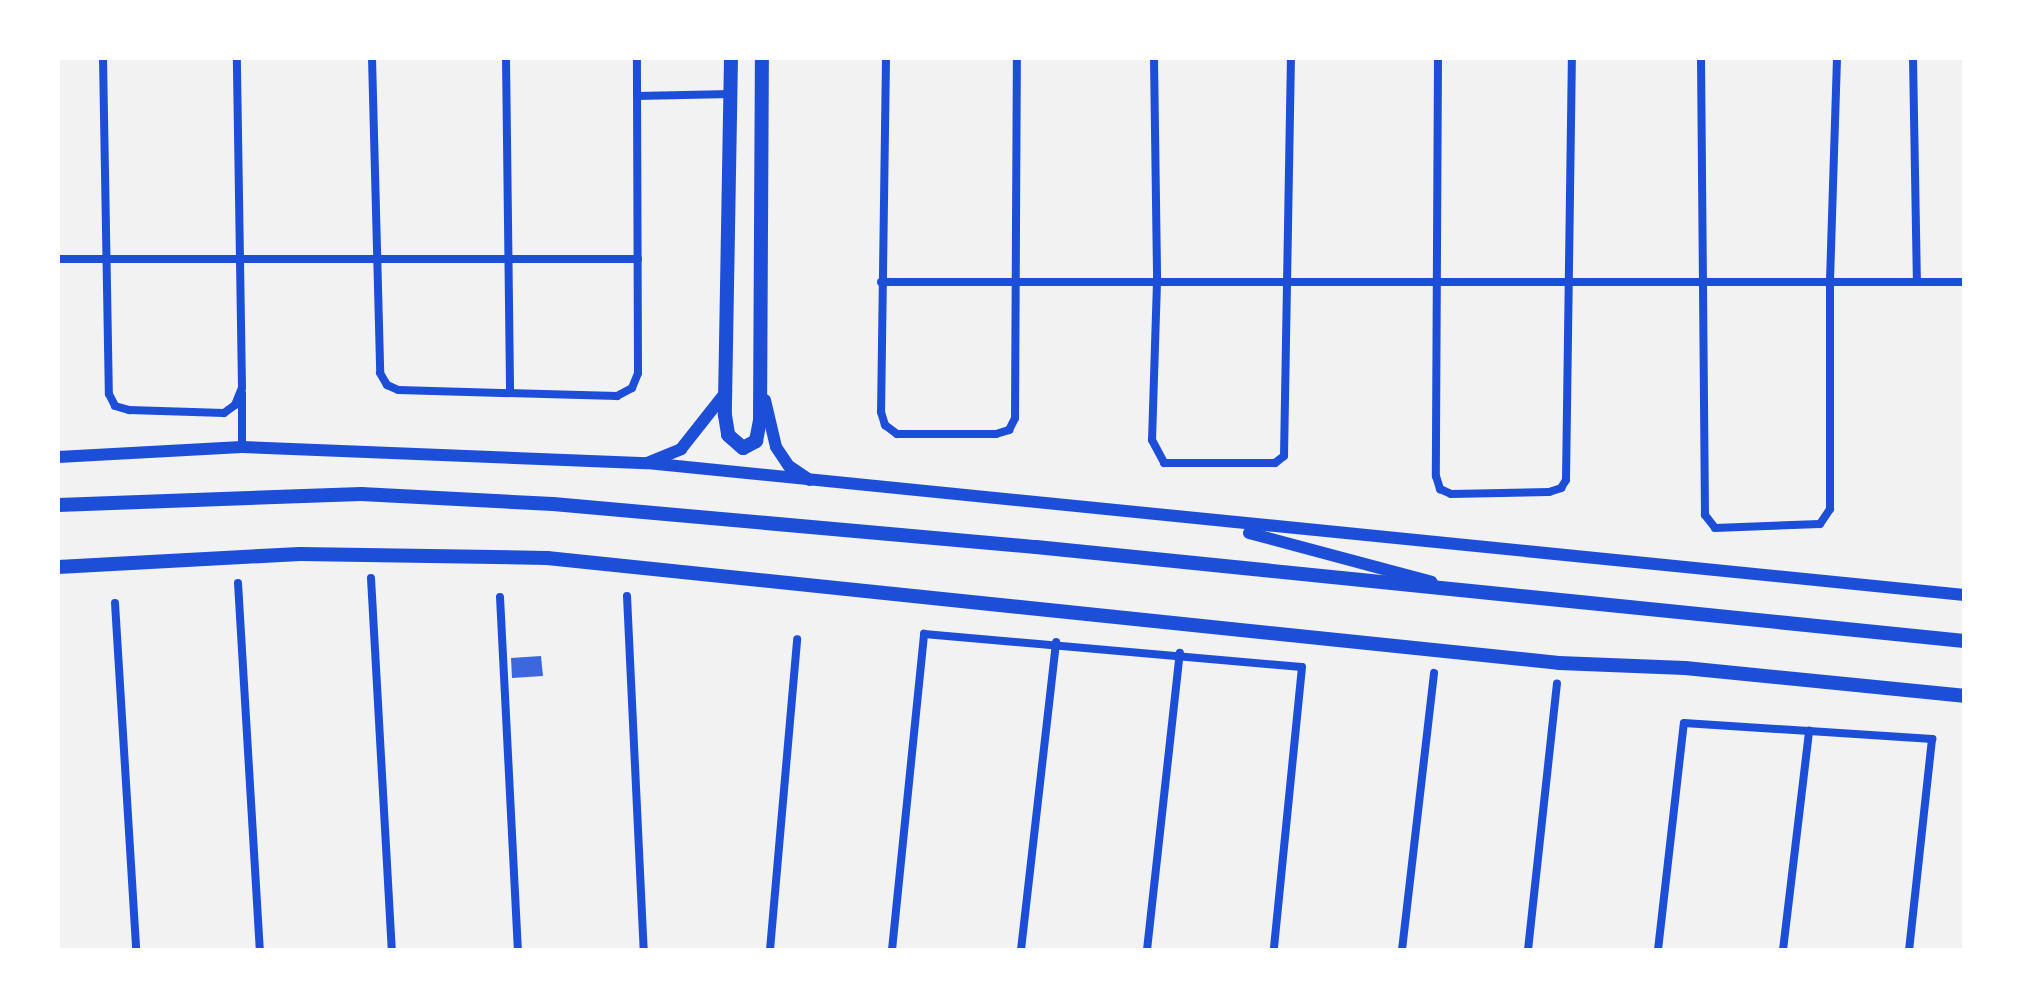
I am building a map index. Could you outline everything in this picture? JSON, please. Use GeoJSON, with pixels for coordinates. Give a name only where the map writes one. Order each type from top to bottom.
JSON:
{"type":"FeatureCollection","features":[{"type":"Feature","properties":{"kind":"main road"},"geometry":{"type":"LineString","coordinates":[[731,58],[728,435],[734,445],[750,446],[759,431],[762,380],[762,58]]}},
{"type":"Feature","properties":{"kind":"main road"},"geometry":{"type":"LineString","coordinates":[[762,380],[776,447],[789,466],[813,482]]}},
{"type":"Feature","properties":{"kind":"main road"},"geometry":{"type":"LineString","coordinates":[[647,463],[681,449],[726,392]]}},
{"type":"Feature","properties":{"kind":"main road"},"geometry":{"type":"LineString","coordinates":[[58,457],[242,447],[647,463],[1217,524],[1964,595]]}},
{"type":"Feature","properties":{"kind":"main road"},"geometry":{"type":"LineString","coordinates":[[58,505],[361,494],[553,504],[1964,641]]}},
{"type":"Feature","properties":{"kind":"main road"},"geometry":{"type":"LineString","coordinates":[[1217,524],[1462,591]]}},
{"type":"Feature","properties":{"kind":"main road"},"geometry":{"type":"LineString","coordinates":[[58,567],[300,554],[547,558],[1559,663],[1685,668],[1964,696]]}},
{"type":"Feature","properties":{"kind":"street"},"geometry":{"type":"LineString","coordinates":[[103,58],[109,394],[115,406],[129,410],[224,413],[235,405],[242,388]]}},
{"type":"Feature","properties":{"kind":"street"},"geometry":{"type":"LineString","coordinates":[[237,58],[242,447]]}},
{"type":"Feature","properties":{"kind":"street"},"geometry":{"type":"LineString","coordinates":[[372,58],[380,373],[387,385],[398,390],[617,396],[632,388],[638,373],[637,58]]}},
{"type":"Feature","properties":{"kind":"street"},"geometry":{"type":"LineString","coordinates":[[506,58],[510,393]]}},
{"type":"Feature","properties":{"kind":"street"},"geometry":{"type":"LineString","coordinates":[[886,58],[881,412],[885,425],[897,434],[996,434],[1009,430],[1015,418],[1017,58]]}},
{"type":"Feature","properties":{"kind":"street"},"geometry":{"type":"LineString","coordinates":[[1154,58],[1157,282],[1155,453],[1164,463],[1275,463],[1284,456],[1291,58]]}},
{"type":"Feature","properties":{"kind":"street"},"geometry":{"type":"LineString","coordinates":[[1438,58],[1436,282],[1440,489],[1451,494],[1561,488],[1566,480],[1566,281],[1572,58]]}},
{"type":"Feature","properties":{"kind":"street"},"geometry":{"type":"LineString","coordinates":[[1701,58],[1702,282],[1709,524],[1745,527],[1820,524],[1827,518],[1837,58]]}},
{"type":"Feature","properties":{"kind":"street"},"geometry":{"type":"LineString","coordinates":[[1913,58],[1917,282]]}},
{"type":"Feature","properties":{"kind":"street"},"geometry":{"type":"LineString","coordinates":[[637,96],[731,94]]}},
{"type":"Feature","properties":{"kind":"street"},"geometry":{"type":"LineString","coordinates":[[58,259],[638,259]]}},
{"type":"Feature","properties":{"kind":"street"},"geometry":{"type":"LineString","coordinates":[[881,282],[1964,282]]}},
{"type":"Feature","properties":{"kind":"street"},"geometry":{"type":"LineString","coordinates":[[371,578],[392,950]]}},
{"type":"Feature","properties":{"kind":"street"},"geometry":{"type":"LineString","coordinates":[[238,583],[260,950]]}},
{"type":"Feature","properties":{"kind":"street"},"geometry":{"type":"LineString","coordinates":[[627,596],[644,950]]}},
{"type":"Feature","properties":{"kind":"street"},"geometry":{"type":"LineString","coordinates":[[500,597],[518,950]]}},
{"type":"Feature","properties":{"kind":"street"},"geometry":{"type":"LineString","coordinates":[[115,603],[136,950]]}},
{"type":"Feature","properties":{"kind":"street"},"geometry":{"type":"LineString","coordinates":[[892,950],[924,634],[1056,642],[1302,667],[1274,950]]}},
{"type":"Feature","properties":{"kind":"street"},"geometry":{"type":"LineString","coordinates":[[770,950],[797,639]]}},
{"type":"Feature","properties":{"kind":"street"},"geometry":{"type":"LineString","coordinates":[[1021,950],[1056,642]]}},
{"type":"Feature","properties":{"kind":"street"},"geometry":{"type":"LineString","coordinates":[[1147,950],[1180,653]]}},
{"type":"Feature","properties":{"kind":"street"},"geometry":{"type":"LineString","coordinates":[[1402,950],[1434,673]]}},
{"type":"Feature","properties":{"kind":"street"},"geometry":{"type":"LineString","coordinates":[[1528,950],[1557,684]]}},
{"type":"Feature","properties":{"kind":"street"},"geometry":{"type":"LineString","coordinates":[[1658,950],[1684,723],[1932,739],[1909,950]]}},
{"type":"Feature","properties":{"kind":"street"},"geometry":{"type":"LineString","coordinates":[[1783,950],[1809,731]]}},
{"type":"Feature","properties":{"kind":"building"},"geometry":{"type":"Polygon","coordinates":[[[541,656],[543,676],[512,678],[511,658],[541,656]]]}}]}
